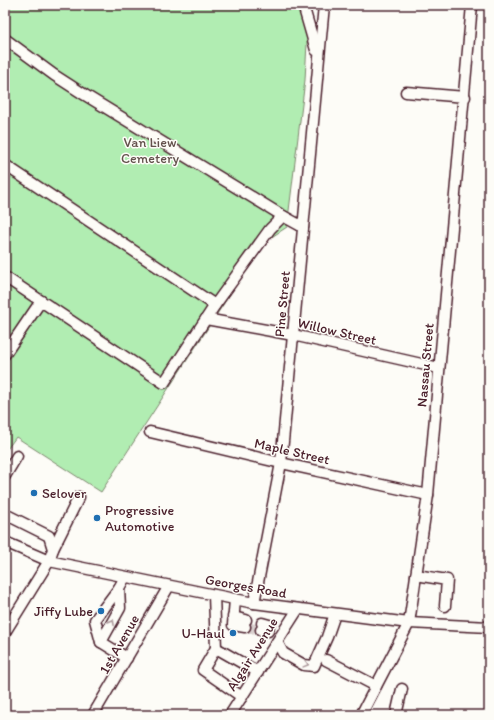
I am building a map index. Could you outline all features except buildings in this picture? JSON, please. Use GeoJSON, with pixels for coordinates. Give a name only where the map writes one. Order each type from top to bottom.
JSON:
{"type":"FeatureCollection","features":[{"type":"Feature","properties":{"kind":"street"},"geometry":{"type":"LineString","coordinates":[[303,5],[318,56]]}},
{"type":"Feature","properties":{"kind":"street","name":"Pine Street"},"geometry":{"type":"LineString","coordinates":[[254,603],[282,463],[318,56],[324,5]]}},
{"type":"Feature","properties":{"kind":"street","name":"Nassau Street"},"geometry":{"type":"LineString","coordinates":[[361,715],[409,623],[428,495],[465,97],[472,5]]}},
{"type":"Feature","properties":{"kind":"street"},"geometry":{"type":"LineString","coordinates":[[5,39],[85,96],[303,227]]}},
{"type":"Feature","properties":{"kind":"street"},"geometry":{"type":"LineString","coordinates":[[406,92],[465,97]]}},
{"type":"Feature","properties":{"kind":"street"},"geometry":{"type":"LineString","coordinates":[[5,165],[215,305]]}},
{"type":"Feature","properties":{"kind":"street"},"geometry":{"type":"LineString","coordinates":[[5,277],[164,383],[215,305],[270,229],[283,216]]}},
{"type":"Feature","properties":{"kind":"street"},"geometry":{"type":"LineString","coordinates":[[5,354],[41,301]]}},
{"type":"Feature","properties":{"kind":"street","name":"Willow Street"},"geometry":{"type":"LineString","coordinates":[[206,319],[293,335],[439,368]]}},
{"type":"Feature","properties":{"kind":"street","name":"Maple Street"},"geometry":{"type":"LineString","coordinates":[[150,432],[428,495]]}},
{"type":"Feature","properties":{"kind":"street"},"geometry":{"type":"LineString","coordinates":[[5,476],[17,456]]}},
{"type":"Feature","properties":{"kind":"street"},"geometry":{"type":"LineString","coordinates":[[6,627],[49,561],[53,549],[79,497]]}},
{"type":"Feature","properties":{"kind":"street"},"geometry":{"type":"LineString","coordinates":[[5,514],[49,536],[53,549]]}},
{"type":"Feature","properties":{"kind":"street","name":"Georges Road"},"geometry":{"type":"LineString","coordinates":[[5,542],[49,561],[254,603],[409,623],[489,627]]}},
{"type":"Feature","properties":{"kind":"street"},"geometry":{"type":"LineString","coordinates":[[416,575],[447,580],[445,606]]}},
{"type":"Feature","properties":{"kind":"street"},"geometry":{"type":"LineString","coordinates":[[125,577],[119,588],[95,620],[101,642],[127,658]]}},
{"type":"Feature","properties":{"kind":"street","name":"1st Avenue"},"geometry":{"type":"LineString","coordinates":[[93,715],[169,586]]}},
{"type":"Feature","properties":{"kind":"street"},"geometry":{"type":"LineString","coordinates":[[101,642],[120,608],[119,588]]}},
{"type":"Feature","properties":{"kind":"street"},"geometry":{"type":"LineString","coordinates":[[214,595],[216,648],[203,670],[242,697]]}},
{"type":"Feature","properties":{"kind":"street"},"geometry":{"type":"LineString","coordinates":[[235,599],[233,625],[246,623]]}},
{"type":"Feature","properties":{"kind":"street","name":"Algair Avenue"},"geometry":{"type":"LineString","coordinates":[[230,715],[298,609]]}},
{"type":"Feature","properties":{"kind":"street"},"geometry":{"type":"LineString","coordinates":[[277,642],[283,653],[304,665],[314,666],[335,614]]}},
{"type":"Feature","properties":{"kind":"street"},"geometry":{"type":"LineString","coordinates":[[264,627],[283,631]]}},
{"type":"Feature","properties":{"kind":"street"},"geometry":{"type":"LineString","coordinates":[[216,648],[258,672]]}},
{"type":"Feature","properties":{"kind":"street"},"geometry":{"type":"LineString","coordinates":[[326,660],[376,686]]}},
{"type":"Feature","properties":{"kind":"street"},"geometry":{"type":"LineString","coordinates":[[396,715],[402,689]]}},
{"type":"Feature","properties":{"kind":"green space","name":"Van Liew Cemetery"},"geometry":{"type":"Polygon","coordinates":[[[5,5],[309,5],[305,80],[287,227],[264,242],[101,492],[16,437],[5,452],[5,5]]]}},
{"type":"Feature","properties":{"kind":"tunnel"},"geometry":{"type":"LineString","coordinates":[[245,627],[261,630]]}},
{"type":"Feature","properties":{"kind":"place","name":"Selover"},"geometry":{"type":"Point","coordinates":[34,493]}},
{"type":"Feature","properties":{"kind":"place","name":"Progressive Automotive"},"geometry":{"type":"Point","coordinates":[97,518]}},
{"type":"Feature","properties":{"kind":"place","name":"Jiffy Lube"},"geometry":{"type":"Point","coordinates":[101,611]}},
{"type":"Feature","properties":{"kind":"place","name":"U-Haul"},"geometry":{"type":"Point","coordinates":[233,633]}}]}
